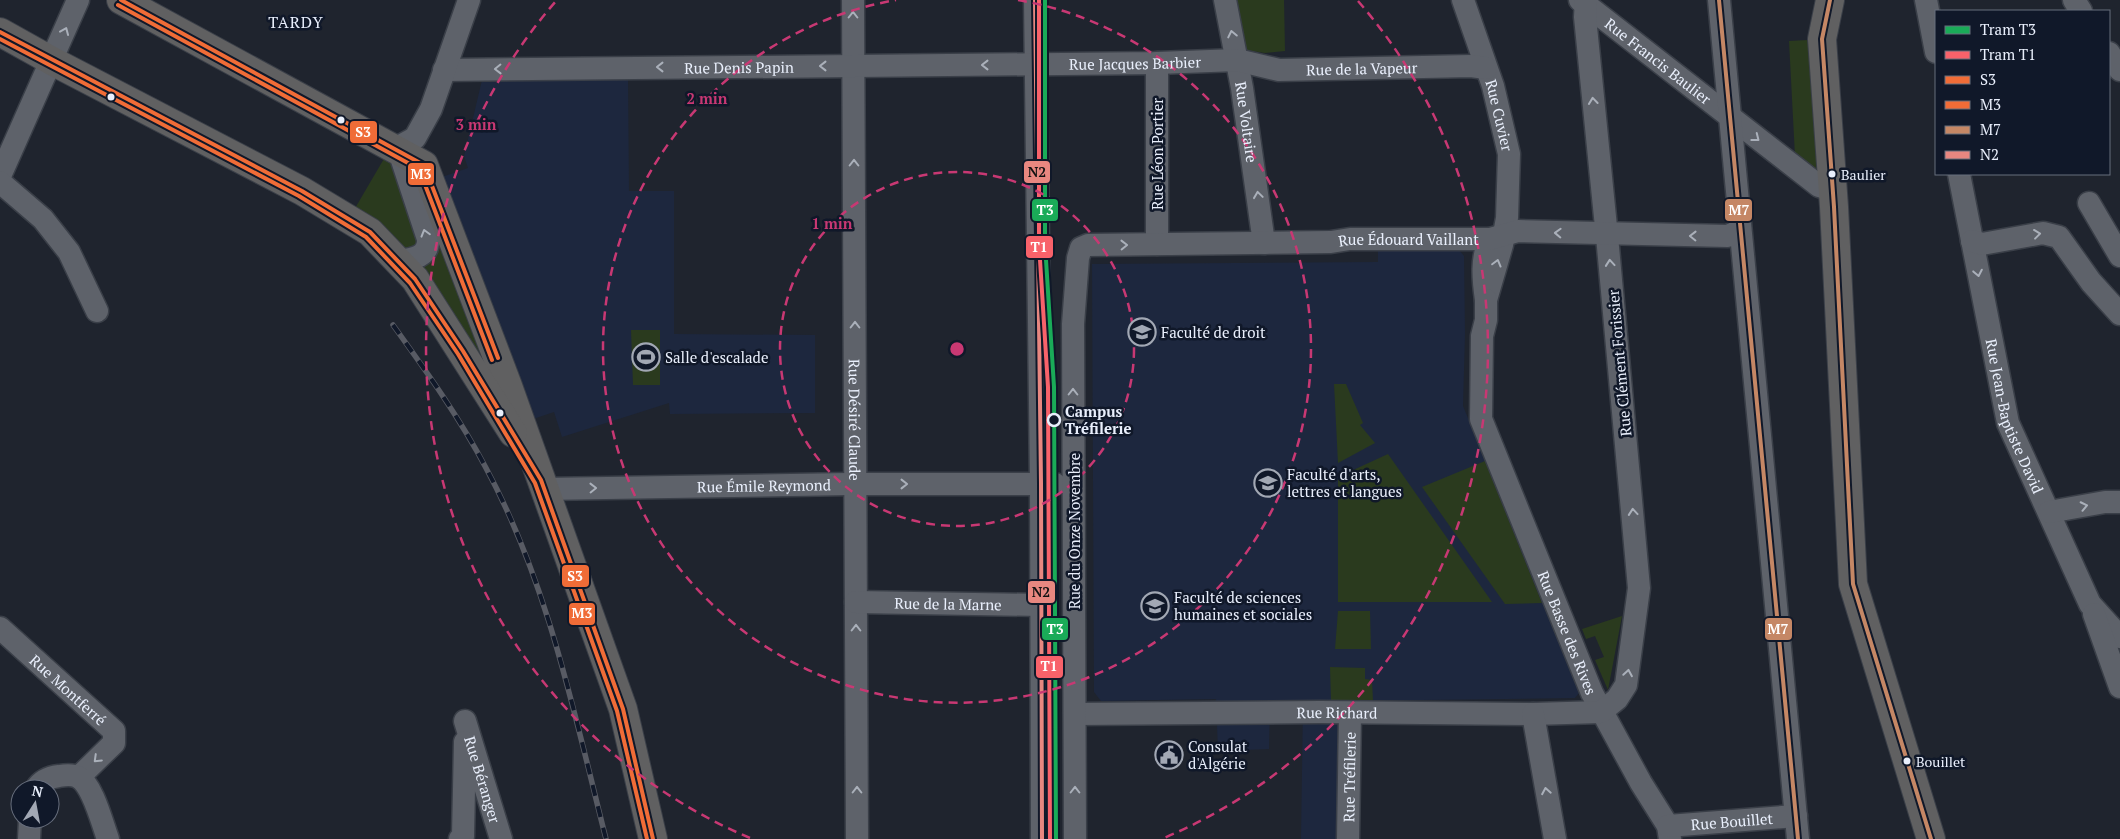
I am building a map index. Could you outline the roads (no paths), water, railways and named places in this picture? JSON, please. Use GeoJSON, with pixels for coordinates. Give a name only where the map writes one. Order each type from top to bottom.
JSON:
{"type":"FeatureCollection","features":[{"type":"Feature","properties":{"kind":"main road"},"geometry":{"type":"LineString","coordinates":[[1830,0],[1822,39],[1832,186],[1853,584],[1932,839]]}},
{"type":"Feature","properties":{"kind":"main road"},"geometry":{"type":"LineString","coordinates":[[133,3],[424,165],[508,386],[623,709],[654,839]]}},
{"type":"Feature","properties":{"kind":"main road"},"geometry":{"type":"LineString","coordinates":[[0,32],[302,191],[370,232],[415,279],[543,484]]}},
{"type":"Feature","properties":{"kind":"main road"},"geometry":{"type":"LineString","coordinates":[[504,419],[508,386]]}},
{"type":"Feature","properties":{"kind":"street"},"geometry":{"type":"LineString","coordinates":[[0,176],[78,0]]}},
{"type":"Feature","properties":{"kind":"street"},"geometry":{"type":"LineString","coordinates":[[398,261],[417,258],[425,252],[428,246],[397,150],[415,138],[431,108],[469,0]]}},
{"type":"Feature","properties":{"kind":"street","name":"Rue Désiré Claude"},"geometry":{"type":"LineString","coordinates":[[853,0],[857,839]]}},
{"type":"Feature","properties":{"kind":"street"},"geometry":{"type":"LineString","coordinates":[[1035,0],[1034,64],[1041,484],[1042,839]]}},
{"type":"Feature","properties":{"kind":"street","name":"Rue Voltaire"},"geometry":{"type":"LineString","coordinates":[[1226,0],[1237,60],[1264,243]]}},
{"type":"Feature","properties":{"kind":"street","name":"Rue Cuvier"},"geometry":{"type":"LineString","coordinates":[[1463,0],[1493,86],[1508,154],[1507,218],[1497,237],[1486,300],[1486,320],[1482,336],[1481,418]]}},
{"type":"Feature","properties":{"kind":"street"},"geometry":{"type":"LineString","coordinates":[[1719,0],[1798,839]]}},
{"type":"Feature","properties":{"kind":"street"},"geometry":{"type":"LineString","coordinates":[[1926,0],[1935,47]]}},
{"type":"Feature","properties":{"kind":"street","name":"Rue Francis Baulier"},"geometry":{"type":"LineString","coordinates":[[1584,2],[1819,186],[1829,189],[1832,186]]}},
{"type":"Feature","properties":{"kind":"street","name":"Rue Clément Forissier"},"geometry":{"type":"LineString","coordinates":[[1584,2],[1639,588],[1637,615],[1626,685],[1617,699],[1601,712]]}},
{"type":"Feature","properties":{"kind":"street"},"geometry":{"type":"LineString","coordinates":[[2110,55],[2120,70]]}},
{"type":"Feature","properties":{"kind":"street","name":"Rue Jacques Barbier"},"geometry":{"type":"LineString","coordinates":[[1034,64],[1237,60]]}},
{"type":"Feature","properties":{"kind":"street","name":"Rue de la Vapeur"},"geometry":{"type":"LineString","coordinates":[[1237,60],[1279,70],[1471,66],[1486,68]]}},
{"type":"Feature","properties":{"kind":"street","name":"Rue Léon Portier"},"geometry":{"type":"LineString","coordinates":[[1157,63],[1157,244]]}},
{"type":"Feature","properties":{"kind":"street","name":"Rue Denis Papin"},"geometry":{"type":"LineString","coordinates":[[444,70],[1034,64]]}},
{"type":"Feature","properties":{"kind":"street"},"geometry":{"type":"LineString","coordinates":[[424,165],[431,108]]}},
{"type":"Feature","properties":{"kind":"street","name":"Rue Jean-Baptiste David"},"geometry":{"type":"LineString","coordinates":[[1959,175],[2004,412],[2008,424],[2090,604],[2120,637]]}},
{"type":"Feature","properties":{"kind":"street"},"geometry":{"type":"LineString","coordinates":[[0,182],[43,219],[69,252],[97,311]]}},
{"type":"Feature","properties":{"kind":"street"},"geometry":{"type":"LineString","coordinates":[[2089,203],[2120,256]]}},
{"type":"Feature","properties":{"kind":"street","name":"Rue Édouard Vaillant"},"geometry":{"type":"LineString","coordinates":[[1078,253],[1081,248],[1088,246],[1497,237],[1518,231],[1607,235],[1728,236],[1740,230]]}},
{"type":"Feature","properties":{"kind":"street"},"geometry":{"type":"LineString","coordinates":[[1972,241],[1982,244],[2043,232],[2059,237],[2091,282],[2120,314]]}},
{"type":"Feature","properties":{"kind":"street","name":"Rue du Onze Novembre"},"geometry":{"type":"LineString","coordinates":[[1075,839],[1073,324],[1078,253]]}},
{"type":"Feature","properties":{"kind":"street","name":"Rue Basse des Rives"},"geometry":{"type":"LineString","coordinates":[[1481,418],[1601,712],[1669,833]]}},
{"type":"Feature","properties":{"kind":"street","name":"Rue Émile Reymond"},"geometry":{"type":"LineString","coordinates":[[543,484],[1074,484]]}},
{"type":"Feature","properties":{"kind":"street"},"geometry":{"type":"LineString","coordinates":[[2049,512],[2105,502],[2120,502]]}},
{"type":"Feature","properties":{"kind":"street","name":"Rue de la Marne"},"geometry":{"type":"LineString","coordinates":[[856,602],[1041,605]]}},
{"type":"Feature","properties":{"kind":"street"},"geometry":{"type":"LineString","coordinates":[[2090,604],[2120,687]]}},
{"type":"Feature","properties":{"kind":"street","name":"Rue Montferré"},"geometry":{"type":"LineString","coordinates":[[0,628],[114,731],[114,743],[79,777]]}},
{"type":"Feature","properties":{"kind":"street","name":"Rue Richard"},"geometry":{"type":"LineString","coordinates":[[1075,714],[1533,714],[1601,712]]}},
{"type":"Feature","properties":{"kind":"street","name":"Rue Tréfilerie"},"geometry":{"type":"LineString","coordinates":[[1348,839],[1350,714]]}},
{"type":"Feature","properties":{"kind":"street"},"geometry":{"type":"LineString","coordinates":[[1533,714],[1555,839]]}},
{"type":"Feature","properties":{"kind":"street","name":"Rue Béranger"},"geometry":{"type":"LineString","coordinates":[[460,839],[463,836],[465,721],[501,839]]}},
{"type":"Feature","properties":{"kind":"street"},"geometry":{"type":"LineString","coordinates":[[47,779],[52,776],[68,774],[79,777],[90,790],[108,839]]}},
{"type":"Feature","properties":{"kind":"street","name":"Rue Bouillet"},"geometry":{"type":"LineString","coordinates":[[1669,833],[1796,816]]}},
{"type":"Feature","properties":{"kind":"railway"},"geometry":{"type":"LineString","coordinates":[[393,325],[465,431],[508,512],[543,603],[557,649],[606,839]]}},
{"type":"Feature","properties":{"kind":"tram line","name":"T1"},"geometry":{"type":"LineString","coordinates":[[1039,0],[1039,244],[1048,387],[1050,839]]}},
{"type":"Feature","properties":{"kind":"tram line","name":"T3"},"geometry":{"type":"LineString","coordinates":[[1045,0],[1045,244],[1054,387],[1056,839]]}},
{"type":"Feature","properties":{"kind":"place","name":"Baulier"},"geometry":{"type":"Point","coordinates":[1832,174]}},
{"type":"Feature","properties":{"kind":"place","name":"Faculté de droit"},"geometry":{"type":"Point","coordinates":[1142,332]}},
{"type":"Feature","properties":{"kind":"place","name":"Salle d'escalade"},"geometry":{"type":"Point","coordinates":[646,357]}},
{"type":"Feature","properties":{"kind":"place","name":"Campus Tréfilerie"},"geometry":{"type":"Point","coordinates":[1054,420]}},
{"type":"Feature","properties":{"kind":"place","name":"Faculté d'arts, lettres et langues"},"geometry":{"type":"Point","coordinates":[1268,483]}},
{"type":"Feature","properties":{"kind":"place","name":"Faculté de sciences humaines et sociales"},"geometry":{"type":"Point","coordinates":[1155,606]}},
{"type":"Feature","properties":{"kind":"place","name":"Consulat d'Algérie"},"geometry":{"type":"Point","coordinates":[1169,755]}},
{"type":"Feature","properties":{"kind":"place","name":"Bouillet"},"geometry":{"type":"Point","coordinates":[1907,761]}},
{"type":"Feature","properties":{"kind":"district","name":"TARDY"},"geometry":{"type":"Point","coordinates":[296,22]}}]}
